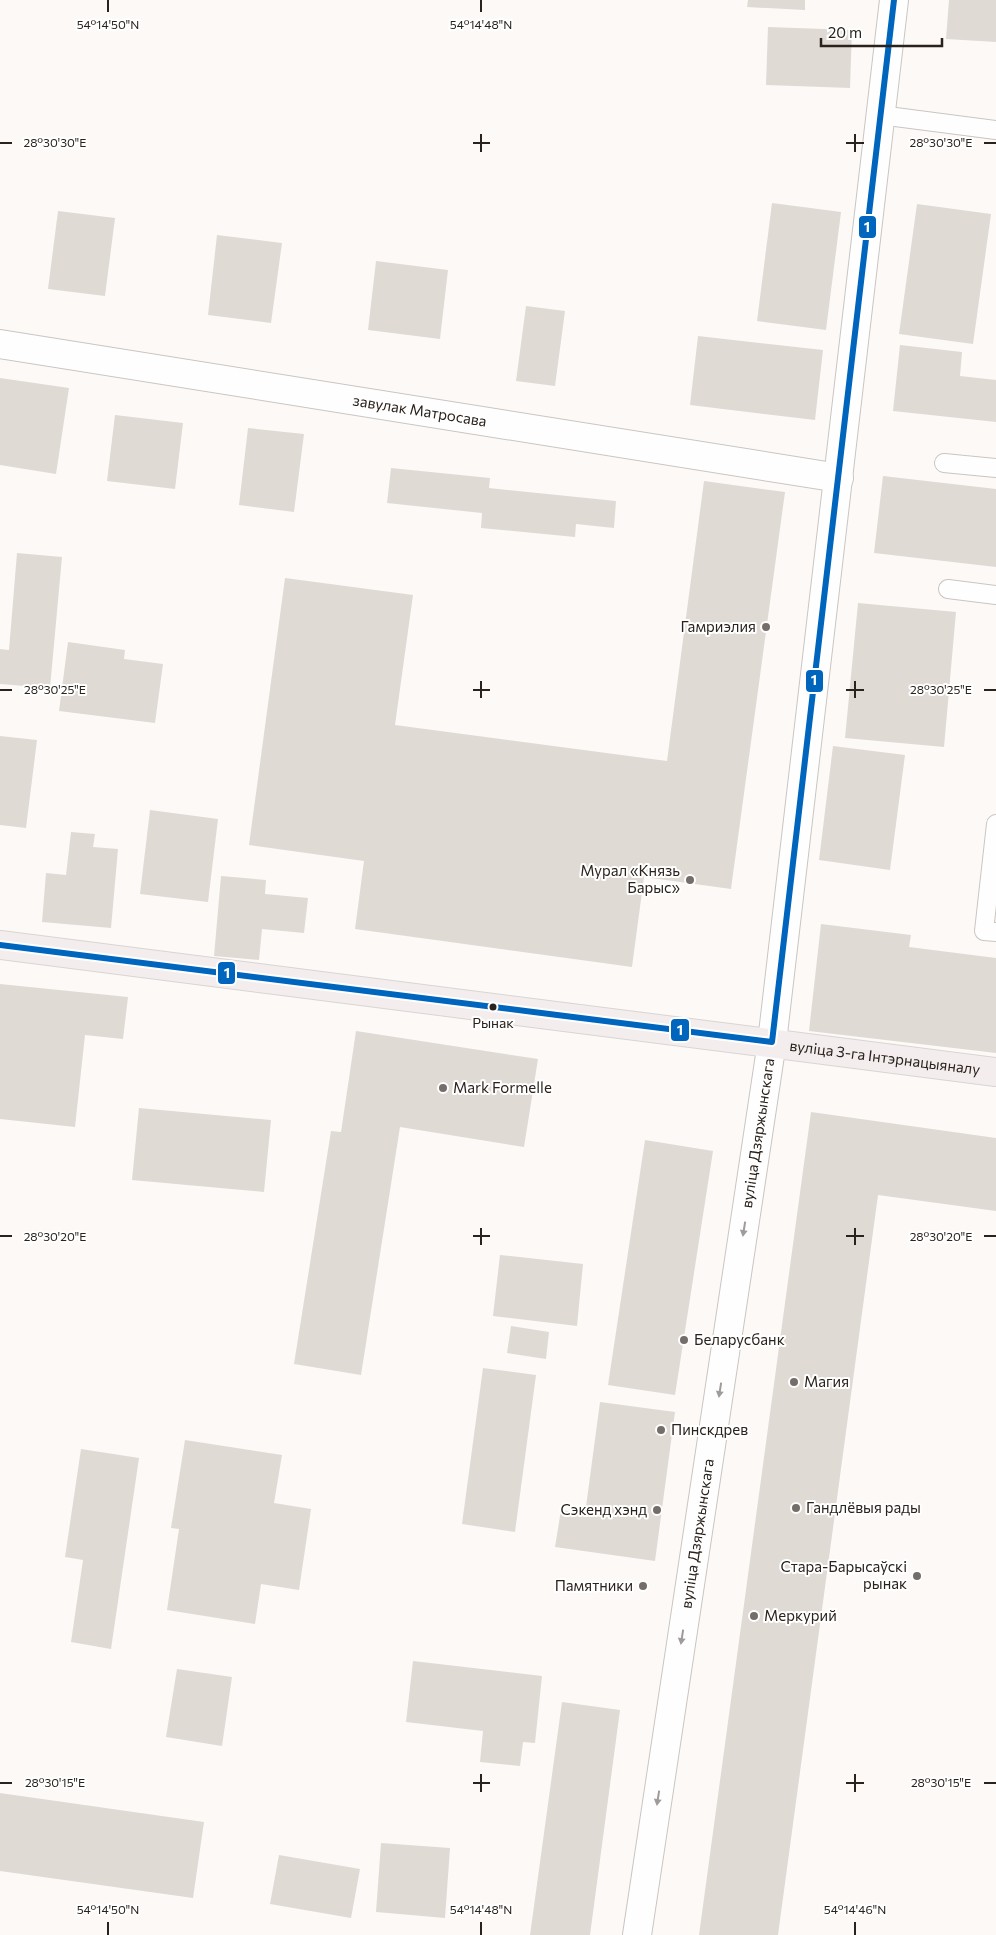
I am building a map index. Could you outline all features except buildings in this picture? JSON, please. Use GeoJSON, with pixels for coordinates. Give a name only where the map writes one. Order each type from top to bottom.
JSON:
{"type":"FeatureCollection","features":[{"type":"Feature","properties":{"kind":"main road","name":"вуліца 3-га Інтэрнацыяналу"},"geometry":{"type":"LineString","coordinates":[[0,945],[996,1072]]}},
{"type":"Feature","properties":{"kind":"street","name":"вуліца Дзяржынскага"},"geometry":{"type":"LineString","coordinates":[[637,1935],[772,1042],[894,0]]}},
{"type":"Feature","properties":{"kind":"street","name":"завулак Матросава"},"geometry":{"type":"LineString","coordinates":[[0,344],[839,478]]}},
{"type":"Feature","properties":{"kind":"lane"},"geometry":{"type":"LineString","coordinates":[[880,115],[996,130]]}},
{"type":"Feature","properties":{"kind":"lane"},"geometry":{"type":"LineString","coordinates":[[944,463],[996,468]]}},
{"type":"Feature","properties":{"kind":"lane"},"geometry":{"type":"LineString","coordinates":[[948,588],[996,595]]}},
{"type":"Feature","properties":{"kind":"lane"},"geometry":{"type":"LineString","coordinates":[[996,824],[984,931],[996,932]]}},
{"type":"Feature","properties":{"kind":"transit line","name":"1"},"geometry":{"type":"LineString","coordinates":[[0,945],[772,1042],[894,0]]}},
{"type":"Feature","properties":{"kind":"place","name":"Гамриэлия"},"geometry":{"type":"Point","coordinates":[766,627]}},
{"type":"Feature","properties":{"kind":"place","name":"Мурал «Князь Барыс»"},"geometry":{"type":"Point","coordinates":[690,880]}},
{"type":"Feature","properties":{"kind":"place","name":"Рынак"},"geometry":{"type":"Point","coordinates":[493,1007]}},
{"type":"Feature","properties":{"kind":"place","name":"Mark Formelle"},"geometry":{"type":"Point","coordinates":[443,1088]}},
{"type":"Feature","properties":{"kind":"place","name":"Беларусбанк"},"geometry":{"type":"Point","coordinates":[684,1340]}},
{"type":"Feature","properties":{"kind":"place","name":"Магия"},"geometry":{"type":"Point","coordinates":[794,1382]}},
{"type":"Feature","properties":{"kind":"place","name":"Пинскдрев"},"geometry":{"type":"Point","coordinates":[661,1430]}},
{"type":"Feature","properties":{"kind":"place","name":"Гандлёвыя рады"},"geometry":{"type":"Point","coordinates":[796,1508]}},
{"type":"Feature","properties":{"kind":"place","name":"Сэкенд хэнд"},"geometry":{"type":"Point","coordinates":[657,1510]}},
{"type":"Feature","properties":{"kind":"place","name":"Стара-Барысаўскі рынак"},"geometry":{"type":"Point","coordinates":[917,1576]}},
{"type":"Feature","properties":{"kind":"place","name":"Памятники"},"geometry":{"type":"Point","coordinates":[643,1586]}},
{"type":"Feature","properties":{"kind":"place","name":"Меркурий"},"geometry":{"type":"Point","coordinates":[754,1616]}}]}
